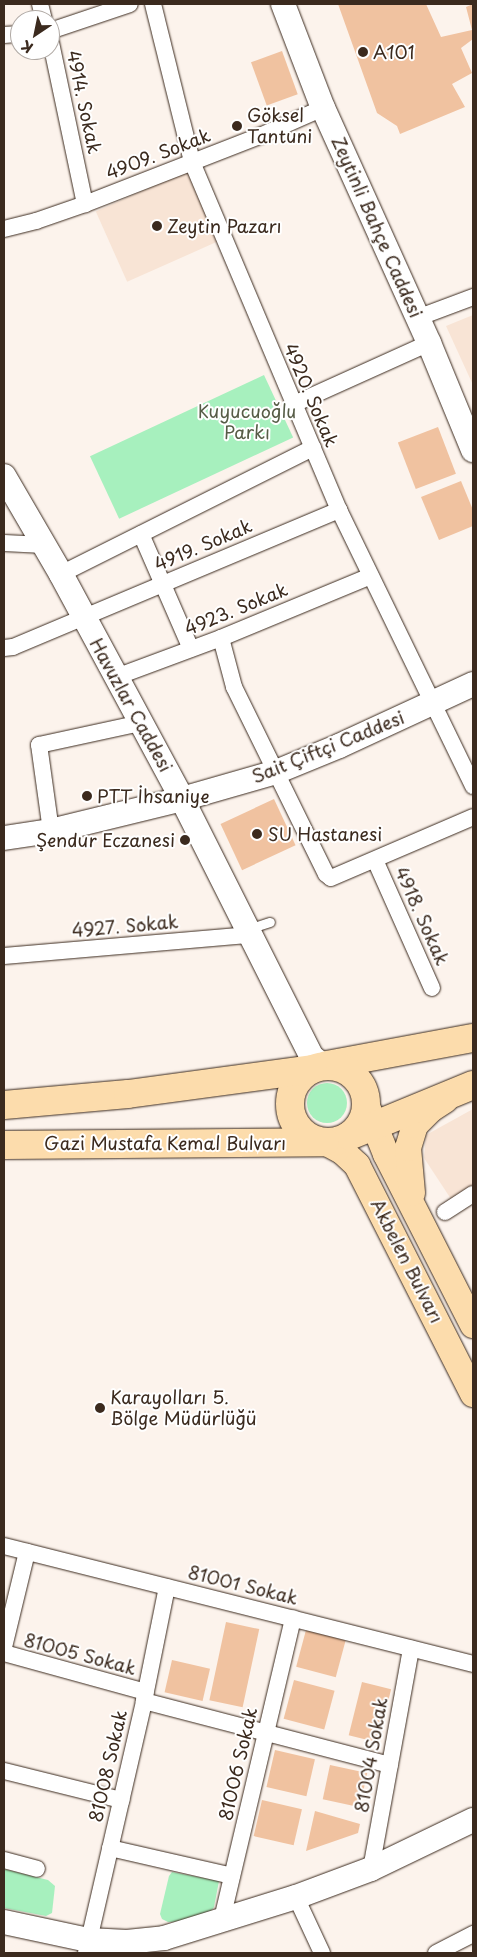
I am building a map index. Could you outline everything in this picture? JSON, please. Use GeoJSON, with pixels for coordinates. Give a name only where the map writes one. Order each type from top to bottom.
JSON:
{"type":"FeatureCollection","features":[{"type":"Feature","properties":{"kind":"highway"},"geometry":{"type":"LineString","coordinates":[[4,1105],[128,1094],[318,1068],[473,1038]]}},
{"type":"Feature","properties":{"kind":"highway"},"geometry":{"type":"LineString","coordinates":[[337,1139],[313,1139],[295,1123],[290,1099],[294,1087],[301,1077],[318,1068],[337,1067],[348,1072],[358,1080],[364,1092],[370,1115]]}},
{"type":"Feature","properties":{"kind":"highway","name":"Gazi Mustafa Kemal Bulvarı"},"geometry":{"type":"LineString","coordinates":[[4,1144],[337,1139],[370,1115],[466,1088]]}},
{"type":"Feature","properties":{"kind":"main road"},"geometry":{"type":"LineString","coordinates":[[414,1211],[408,1148],[415,1125],[431,1109],[466,1088]]}},
{"type":"Feature","properties":{"kind":"main road","name":"Akbelen Bulvarı"},"geometry":{"type":"LineString","coordinates":[[370,1115],[414,1211],[473,1325]]}},
{"type":"Feature","properties":{"kind":"main road","name":"Akbelen Bulvarı"},"geometry":{"type":"LineString","coordinates":[[337,1139],[342,1151],[357,1165],[473,1394]]}},
{"type":"Feature","properties":{"kind":"street"},"geometry":{"type":"LineString","coordinates":[[60,28],[130,4]]}},
{"type":"Feature","properties":{"kind":"street","name":"4920. Sokak"},"geometry":{"type":"LineString","coordinates":[[153,4],[192,162],[339,510],[473,786]]}},
{"type":"Feature","properties":{"kind":"street","name":"Zeytinli Bahçe Caddesi"},"geometry":{"type":"LineString","coordinates":[[284,4],[323,108],[429,343],[473,450]]}},
{"type":"Feature","properties":{"kind":"street","name":"4914. Sokak"},"geometry":{"type":"LineString","coordinates":[[55,60],[85,204]]}},
{"type":"Feature","properties":{"kind":"street","name":"4909. Sokak"},"geometry":{"type":"LineString","coordinates":[[4,229],[36,221],[85,204],[262,135],[323,108]]}},
{"type":"Feature","properties":{"kind":"street"},"geometry":{"type":"LineString","coordinates":[[417,318],[473,296]]}},
{"type":"Feature","properties":{"kind":"street"},"geometry":{"type":"LineString","coordinates":[[294,404],[429,343]]}},
{"type":"Feature","properties":{"kind":"street"},"geometry":{"type":"LineString","coordinates":[[61,574],[313,448]]}},
{"type":"Feature","properties":{"kind":"street","name":"Havuzlar Caddesi"},"geometry":{"type":"LineString","coordinates":[[4,476],[61,574],[182,799],[256,929],[318,1068]]}},
{"type":"Feature","properties":{"kind":"street","name":"4919. Sokak"},"geometry":{"type":"LineString","coordinates":[[4,648],[13,647],[339,510]]}},
{"type":"Feature","properties":{"kind":"street"},"geometry":{"type":"LineString","coordinates":[[141,534],[161,584],[191,649]]}},
{"type":"Feature","properties":{"kind":"street"},"geometry":{"type":"LineString","coordinates":[[4,543],[44,545]]}},
{"type":"Feature","properties":{"kind":"street","name":"4923. Sokak"},"geometry":{"type":"LineString","coordinates":[[116,677],[221,638],[371,576]]}},
{"type":"Feature","properties":{"kind":"street"},"geometry":{"type":"LineString","coordinates":[[221,638],[234,687],[326,874],[331,878],[473,817]]}},
{"type":"Feature","properties":{"kind":"street","name":"Sait Çiftçi Caddesi"},"geometry":{"type":"LineString","coordinates":[[4,838],[51,831],[182,799],[276,772],[432,704],[473,684]]}},
{"type":"Feature","properties":{"kind":"street"},"geometry":{"type":"LineString","coordinates":[[51,831],[39,745],[141,723]]}},
{"type":"Feature","properties":{"kind":"street","name":"4918. Sokak"},"geometry":{"type":"LineString","coordinates":[[375,860],[432,988]]}},
{"type":"Feature","properties":{"kind":"street","name":"4927. Sokak"},"geometry":{"type":"LineString","coordinates":[[4,956],[256,929]]}},
{"type":"Feature","properties":{"kind":"street"},"geometry":{"type":"LineString","coordinates":[[445,1212],[473,1194]]}},
{"type":"Feature","properties":{"kind":"street","name":"81001 Sokak"},"geometry":{"type":"LineString","coordinates":[[4,1546],[473,1664]]}},
{"type":"Feature","properties":{"kind":"street"},"geometry":{"type":"LineString","coordinates":[[4,1645],[27,1552]]}},
{"type":"Feature","properties":{"kind":"street","name":"81008 Sokak"},"geometry":{"type":"LineString","coordinates":[[87,1947],[145,1697],[167,1587]]}},
{"type":"Feature","properties":{"kind":"street","name":"81006 Sokak"},"geometry":{"type":"LineString","coordinates":[[222,1919],[293,1618]]}},
{"type":"Feature","properties":{"kind":"street","name":"81005 Sokak"},"geometry":{"type":"LineString","coordinates":[[4,1645],[145,1697],[390,1765]]}},
{"type":"Feature","properties":{"kind":"street","name":"81004 Sokak"},"geometry":{"type":"LineString","coordinates":[[371,1869],[411,1649]]}},
{"type":"Feature","properties":{"kind":"street"},"geometry":{"type":"LineString","coordinates":[[4,1771],[121,1800]]}},
{"type":"Feature","properties":{"kind":"street"},"geometry":{"type":"LineString","coordinates":[[4,1922],[87,1947],[164,1938],[296,1897],[371,1869],[473,1820]]}},
{"type":"Feature","properties":{"kind":"street"},"geometry":{"type":"LineString","coordinates":[[110,1848],[232,1876]]}},
{"type":"Feature","properties":{"kind":"street"},"geometry":{"type":"LineString","coordinates":[[4,1860],[37,1869]]}},
{"type":"Feature","properties":{"kind":"street"},"geometry":{"type":"LineString","coordinates":[[296,1897],[322,1953]]}},
{"type":"Feature","properties":{"kind":"street"},"geometry":{"type":"LineString","coordinates":[[436,1953],[473,1934]]}},
{"type":"Feature","properties":{"kind":"shaded area","name":"Zeytin Pazarı"},"geometry":{"type":"Polygon","coordinates":[[[189,170],[220,240],[127,282],[96,211],[189,170]]]}},
{"type":"Feature","properties":{"kind":"shaded area"},"geometry":{"type":"Polygon","coordinates":[[[473,315],[473,385],[446,326],[473,315]]]}},
{"type":"Feature","properties":{"kind":"shaded area"},"geometry":{"type":"Polygon","coordinates":[[[473,1109],[473,1185],[451,1199],[424,1158],[426,1135],[473,1109]]]}},
{"type":"Feature","properties":{"kind":"green space","name":"Kuyucuoğlu Parkı"},"geometry":{"type":"Polygon","coordinates":[[[264,375],[293,438],[119,519],[90,456],[264,375]]]}},
{"type":"Feature","properties":{"kind":"green space"},"geometry":{"type":"Polygon","coordinates":[[[327,1083],[341,1089],[347,1103],[341,1117],[327,1123],[313,1117],[307,1103],[313,1089],[327,1083]]]}},
{"type":"Feature","properties":{"kind":"green space"},"geometry":{"type":"Polygon","coordinates":[[[4,1869],[48,1880],[55,1886],[52,1913],[46,1916],[4,1908],[4,1869]]]}},
{"type":"Feature","properties":{"kind":"green space"},"geometry":{"type":"Polygon","coordinates":[[[172,1872],[219,1881],[214,1907],[208,1916],[191,1921],[168,1922],[162,1919],[160,1914],[169,1876],[172,1872]]]}},
{"type":"Feature","properties":{"kind":"building"},"geometry":{"type":"Polygon","coordinates":[[[338,4],[426,4],[441,37],[472,30],[466,7],[473,4],[473,39],[461,48],[472,73],[452,84],[465,107],[400,134],[397,126],[377,113],[338,4]]]}},
{"type":"Feature","properties":{"kind":"building"},"geometry":{"type":"Polygon","coordinates":[[[282,51],[298,94],[267,106],[251,62],[282,51]]]}},
{"type":"Feature","properties":{"kind":"building"},"geometry":{"type":"Polygon","coordinates":[[[438,427],[456,474],[416,489],[398,442],[438,427]]]}},
{"type":"Feature","properties":{"kind":"building"},"geometry":{"type":"Polygon","coordinates":[[[461,481],[473,510],[473,526],[439,540],[421,497],[461,481]]]}},
{"type":"Feature","properties":{"kind":"building","name":"SU Hastanesi"},"geometry":{"type":"Polygon","coordinates":[[[274,799],[296,845],[242,870],[221,824],[274,799]]]}},
{"type":"Feature","properties":{"kind":"building"},"geometry":{"type":"Polygon","coordinates":[[[226,1622],[259,1629],[243,1707],[209,1700],[226,1622]]]}},
{"type":"Feature","properties":{"kind":"building"},"geometry":{"type":"Polygon","coordinates":[[[306,1630],[346,1641],[336,1677],[296,1667],[306,1630]]]}},
{"type":"Feature","properties":{"kind":"building"},"geometry":{"type":"Polygon","coordinates":[[[172,1660],[210,1669],[203,1701],[165,1692],[172,1660]]]}},
{"type":"Feature","properties":{"kind":"building"},"geometry":{"type":"Polygon","coordinates":[[[294,1680],[335,1691],[324,1730],[284,1719],[294,1680]]]}},
{"type":"Feature","properties":{"kind":"building"},"geometry":{"type":"Polygon","coordinates":[[[362,1682],[391,1689],[378,1743],[349,1735],[362,1682]]]}},
{"type":"Feature","properties":{"kind":"building"},"geometry":{"type":"Polygon","coordinates":[[[275,1750],[315,1759],[306,1796],[266,1787],[275,1750]]]}},
{"type":"Feature","properties":{"kind":"building"},"geometry":{"type":"Polygon","coordinates":[[[330,1765],[367,1773],[360,1807],[323,1799],[330,1765]]]}},
{"type":"Feature","properties":{"kind":"building"},"geometry":{"type":"Polygon","coordinates":[[[262,1800],[302,1809],[294,1845],[254,1836],[262,1800]]]}},
{"type":"Feature","properties":{"kind":"building"},"geometry":{"type":"Polygon","coordinates":[[[315,1811],[360,1824],[358,1833],[306,1851],[315,1811]]]}},
{"type":"Feature","properties":{"kind":"place","name":"A101"},"geometry":{"type":"Point","coordinates":[363,52]}},
{"type":"Feature","properties":{"kind":"place","name":"Göksel Tantuni"},"geometry":{"type":"Point","coordinates":[237,126]}},
{"type":"Feature","properties":{"kind":"place","name":"Zeytin Pazarı"},"geometry":{"type":"Point","coordinates":[157,226]}},
{"type":"Feature","properties":{"kind":"place","name":"PTT İhsaniye"},"geometry":{"type":"Point","coordinates":[87,796]}},
{"type":"Feature","properties":{"kind":"place","name":"SU Hastanesi"},"geometry":{"type":"Point","coordinates":[257,834]}},
{"type":"Feature","properties":{"kind":"place","name":"Şendur Eczanesi"},"geometry":{"type":"Point","coordinates":[185,840]}},
{"type":"Feature","properties":{"kind":"place","name":"Karayolları 5. Bölge Müdürlüğü"},"geometry":{"type":"Point","coordinates":[100,1408]}}]}
